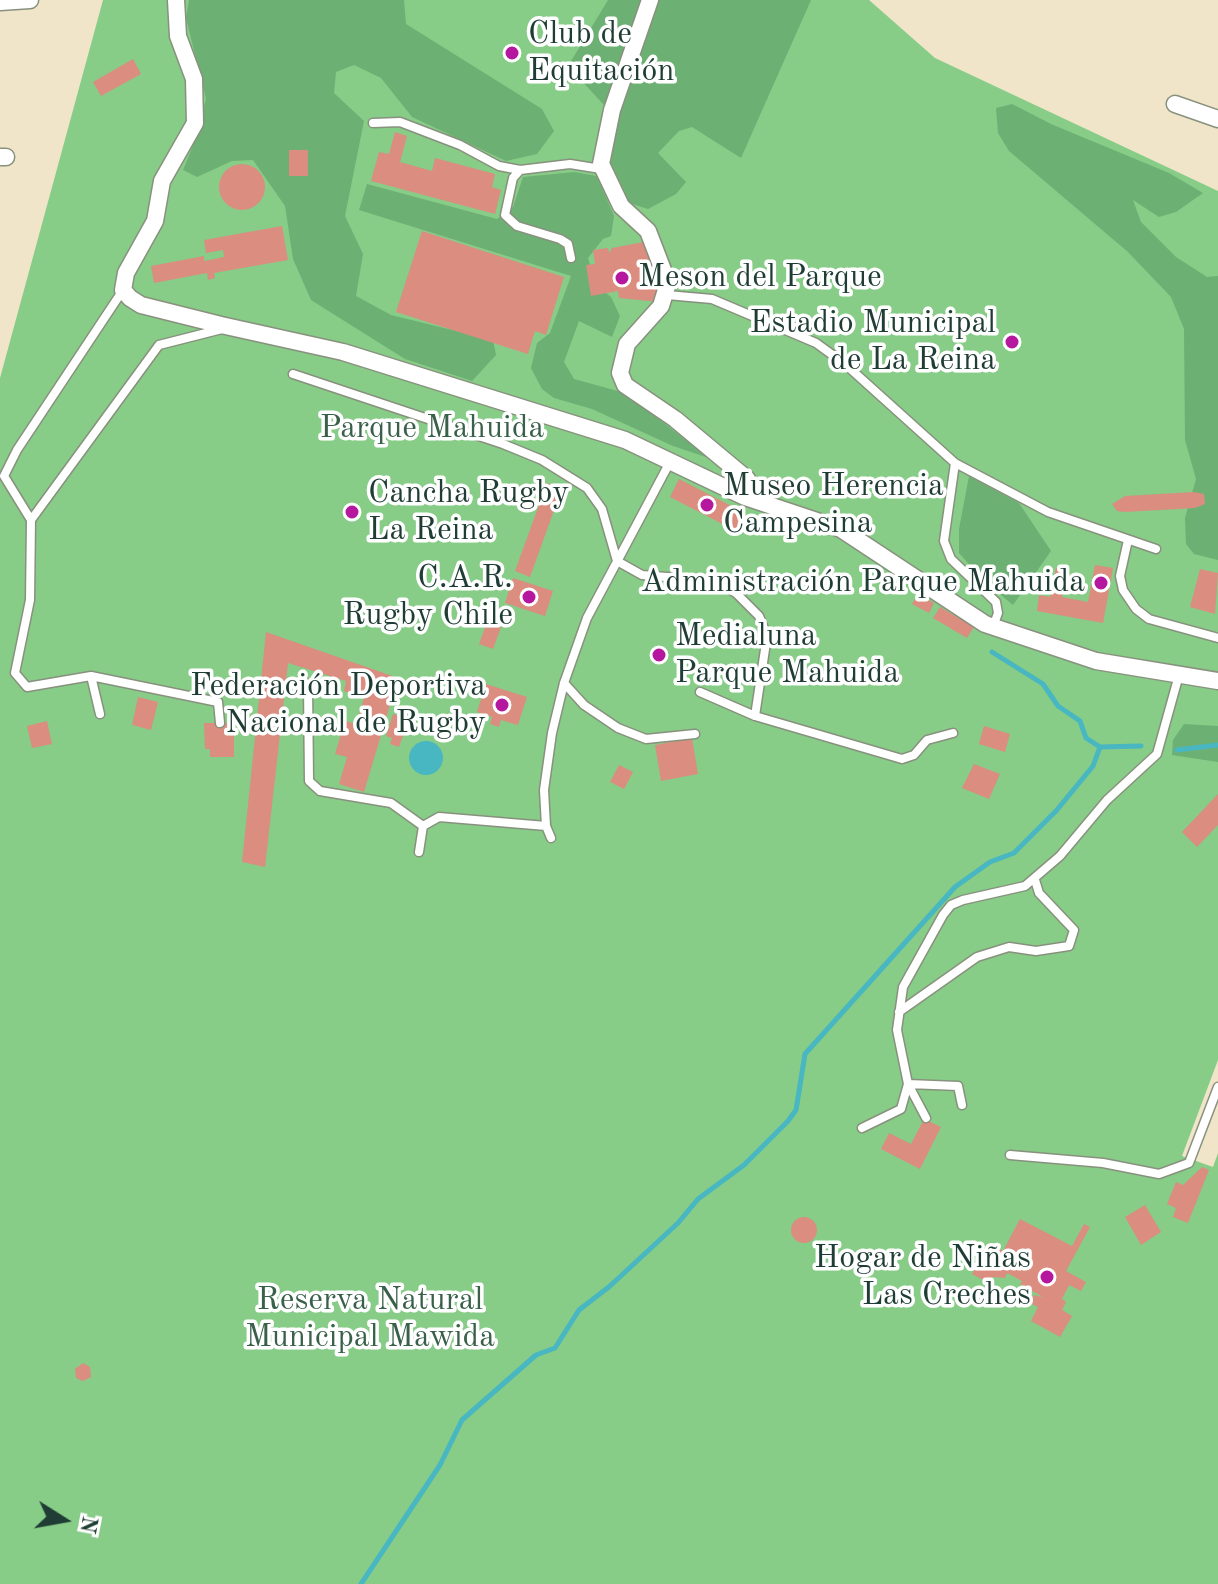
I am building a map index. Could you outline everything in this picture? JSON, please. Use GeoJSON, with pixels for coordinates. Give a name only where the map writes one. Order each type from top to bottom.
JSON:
{"type":"FeatureCollection","features":[{"type":"Feature","properties":{"kind":"street"},"geometry":{"type":"LineString","coordinates":[[0,2],[30,0]]}},
{"type":"Feature","properties":{"kind":"street"},"geometry":{"type":"LineString","coordinates":[[176,0],[178,36],[194,79],[195,123],[162,181],[155,221],[131,258],[123,290],[141,305],[343,352],[625,440],[745,497],[841,529],[993,627],[1096,661],[1218,681]]}},
{"type":"Feature","properties":{"kind":"street"},"geometry":{"type":"LineString","coordinates":[[650,0],[612,110],[604,144],[603,169],[621,206],[648,231],[660,255],[668,283],[667,295],[627,344],[620,373],[625,385],[675,419],[747,479],[745,497]]}},
{"type":"Feature","properties":{"kind":"street"},"geometry":{"type":"LineString","coordinates":[[1175,104],[1218,119]]}},
{"type":"Feature","properties":{"kind":"lane"},"geometry":{"type":"LineString","coordinates":[[373,123],[400,122],[460,145],[499,166],[520,170],[570,164],[603,169]]}},
{"type":"Feature","properties":{"kind":"lane"},"geometry":{"type":"LineString","coordinates":[[520,170],[513,178],[505,215],[517,226],[568,244],[571,258]]}},
{"type":"Feature","properties":{"kind":"lane"},"geometry":{"type":"LineString","coordinates":[[123,290],[17,450],[4,476],[31,520],[30,600],[15,673],[27,687],[91,676],[218,702],[220,723]]}},
{"type":"Feature","properties":{"kind":"lane"},"geometry":{"type":"LineString","coordinates":[[667,295],[712,299],[816,343],[845,364],[955,463],[1048,512],[1156,549]]}},
{"type":"Feature","properties":{"kind":"lane"},"geometry":{"type":"LineString","coordinates":[[31,520],[159,345],[231,327]]}},
{"type":"Feature","properties":{"kind":"lane"},"geometry":{"type":"LineString","coordinates":[[293,374],[503,444],[573,477],[587,488],[602,509],[617,561],[642,575],[716,581],[736,593],[759,616],[767,636],[755,716]]}},
{"type":"Feature","properties":{"kind":"lane"},"geometry":{"type":"LineString","coordinates":[[551,838],[546,826],[546,777],[564,683],[587,618],[670,461]]}},
{"type":"Feature","properties":{"kind":"lane"},"geometry":{"type":"LineString","coordinates":[[955,463],[944,541],[951,559],[996,602],[998,613],[993,627]]}},
{"type":"Feature","properties":{"kind":"lane"},"geometry":{"type":"LineString","coordinates":[[1128,540],[1120,576],[1123,590],[1136,609],[1149,619],[1218,638]]}},
{"type":"Feature","properties":{"kind":"lane"},"geometry":{"type":"LineString","coordinates":[[926,1118],[908,1084],[899,1049],[903,987],[951,905],[1035,880],[1107,800],[1157,754],[1179,675]]}},
{"type":"Feature","properties":{"kind":"lane"},"geometry":{"type":"LineString","coordinates":[[91,676],[100,714]]}},
{"type":"Feature","properties":{"kind":"lane"},"geometry":{"type":"LineString","coordinates":[[564,683],[584,705],[646,739],[695,734]]}},
{"type":"Feature","properties":{"kind":"lane"},"geometry":{"type":"LineString","coordinates":[[308,684],[309,781],[320,791],[391,803],[423,826]]}},
{"type":"Feature","properties":{"kind":"lane"},"geometry":{"type":"LineString","coordinates":[[700,692],[755,716],[902,759],[914,755],[927,740],[953,733]]}},
{"type":"Feature","properties":{"kind":"lane"},"geometry":{"type":"LineString","coordinates":[[423,826],[439,817],[546,826]]}},
{"type":"Feature","properties":{"kind":"lane"},"geometry":{"type":"LineString","coordinates":[[419,852],[423,826]]}},
{"type":"Feature","properties":{"kind":"lane"},"geometry":{"type":"LineString","coordinates":[[899,1012],[977,957],[1009,947],[1036,951],[1069,946],[1074,930],[1039,893],[1035,880]]}},
{"type":"Feature","properties":{"kind":"lane"},"geometry":{"type":"LineString","coordinates":[[908,1084],[958,1086],[962,1105]]}},
{"type":"Feature","properties":{"kind":"lane"},"geometry":{"type":"LineString","coordinates":[[862,1128],[901,1109],[908,1084]]}},
{"type":"Feature","properties":{"kind":"lane"},"geometry":{"type":"LineString","coordinates":[[1010,1155],[1103,1163],[1159,1174],[1189,1163],[1218,1087]]}},
{"type":"Feature","properties":{"kind":"green space","name":"Parque Mahuida"},"geometry":{"type":"Polygon","coordinates":[[[103,0],[869,0],[935,58],[1218,191],[1218,1060],[1182,1156],[1213,1167],[1218,1153],[1218,1584],[0,1584],[0,378],[103,0]]]}},
{"type":"Feature","properties":{"kind":"green space"},"geometry":{"type":"Polygon","coordinates":[[[189,0],[404,0],[406,24],[542,109],[554,131],[537,154],[506,161],[412,117],[381,78],[354,65],[336,72],[334,93],[364,121],[345,216],[363,254],[356,296],[391,315],[493,340],[496,355],[472,381],[405,359],[311,300],[293,259],[285,206],[253,160],[232,161],[197,177],[183,170],[206,99],[186,18],[189,0]]]}},
{"type":"Feature","properties":{"kind":"green space"},"geometry":{"type":"Polygon","coordinates":[[[608,0],[811,0],[741,158],[692,127],[679,131],[658,153],[686,182],[676,194],[648,209],[626,202],[610,175],[615,117],[568,66],[608,0]]]}},
{"type":"Feature","properties":{"kind":"green space"},"geometry":{"type":"Polygon","coordinates":[[[1012,104],[1051,124],[1169,173],[1203,193],[1176,212],[1159,217],[1133,200],[1141,222],[1176,257],[1207,277],[1218,276],[1218,560],[1194,554],[1186,544],[1185,518],[1196,479],[1185,440],[1184,329],[1171,297],[1128,252],[1009,151],[998,133],[996,108],[1012,104]]]}},
{"type":"Feature","properties":{"kind":"green space"},"geometry":{"type":"Polygon","coordinates":[[[574,172],[597,176],[614,216],[611,236],[603,239],[588,258],[595,284],[611,297],[620,316],[612,337],[579,321],[564,362],[574,379],[625,393],[709,458],[673,446],[592,409],[554,398],[542,389],[531,368],[537,343],[550,333],[571,276],[359,210],[367,184],[497,219],[513,207],[523,177],[574,172]]]}},
{"type":"Feature","properties":{"kind":"green space"},"geometry":{"type":"Polygon","coordinates":[[[969,476],[1019,503],[1051,551],[1013,605],[983,580],[959,553],[959,529],[969,476]]]}},
{"type":"Feature","properties":{"kind":"green space"},"geometry":{"type":"Polygon","coordinates":[[[1184,724],[1218,726],[1218,762],[1172,755],[1173,740],[1184,724]]]}},
{"type":"Feature","properties":{"kind":"water"},"geometry":{"type":"Polygon","coordinates":[[[426,741],[438,746],[443,758],[438,770],[426,775],[414,770],[409,758],[414,746],[426,741]]]}},
{"type":"Feature","properties":{"kind":"building"},"geometry":{"type":"Polygon","coordinates":[[[133,59],[141,74],[101,96],[93,82],[133,59]]]}},
{"type":"Feature","properties":{"kind":"building"},"geometry":{"type":"Polygon","coordinates":[[[395,132],[407,136],[400,162],[432,171],[435,158],[495,174],[492,187],[501,190],[495,214],[371,181],[379,152],[389,154],[395,132]]]}},
{"type":"Feature","properties":{"kind":"building"},"geometry":{"type":"Polygon","coordinates":[[[289,150],[308,150],[308,176],[289,176],[289,150]]]}},
{"type":"Feature","properties":{"kind":"building"},"geometry":{"type":"Polygon","coordinates":[[[242,164],[258,171],[265,187],[258,203],[242,210],[226,203],[219,187],[226,171],[242,164]]]}},
{"type":"Feature","properties":{"kind":"building"},"geometry":{"type":"Polygon","coordinates":[[[282,226],[288,260],[214,273],[215,278],[208,280],[207,273],[154,283],[151,266],[204,256],[204,261],[224,257],[223,250],[206,253],[204,240],[282,226]]]}},
{"type":"Feature","properties":{"kind":"building"},"geometry":{"type":"Polygon","coordinates":[[[422,231],[564,277],[546,335],[535,331],[528,354],[396,312],[422,231]]]}},
{"type":"Feature","properties":{"kind":"building","name":"Meson del Parque"},"geometry":{"type":"Polygon","coordinates":[[[649,241],[659,302],[619,298],[618,291],[591,296],[586,265],[595,264],[593,250],[608,248],[609,253],[612,248],[649,241]]]}},
{"type":"Feature","properties":{"kind":"building","name":"Museo Herencia Campesina"},"geometry":{"type":"Polygon","coordinates":[[[679,479],[745,513],[736,531],[670,497],[679,479]]]}},
{"type":"Feature","properties":{"kind":"building"},"geometry":{"type":"Polygon","coordinates":[[[547,483],[562,488],[530,577],[515,571],[547,483]]]}},
{"type":"Feature","properties":{"kind":"building"},"geometry":{"type":"Polygon","coordinates":[[[1204,494],[1205,504],[1195,508],[1124,512],[1117,511],[1112,504],[1125,496],[1204,494]]]}},
{"type":"Feature","properties":{"kind":"building","name":"Administración Parque Mahuida"},"geometry":{"type":"Polygon","coordinates":[[[1095,565],[1113,568],[1103,623],[1037,611],[1039,595],[1050,597],[1056,568],[1067,570],[1062,597],[1088,602],[1095,565]]]}},
{"type":"Feature","properties":{"kind":"building"},"geometry":{"type":"Polygon","coordinates":[[[1200,569],[1218,573],[1215,614],[1190,607],[1200,569]]]}},
{"type":"Feature","properties":{"kind":"building","name":"C.A.R. Rugby Chile"},"geometry":{"type":"Polygon","coordinates":[[[513,578],[553,591],[545,616],[505,603],[513,578]]]}},
{"type":"Feature","properties":{"kind":"building"},"geometry":{"type":"Polygon","coordinates":[[[918,594],[934,603],[929,613],[912,604],[918,594]]]}},
{"type":"Feature","properties":{"kind":"building"},"geometry":{"type":"Polygon","coordinates":[[[493,606],[507,611],[493,649],[479,644],[493,606]]]}},
{"type":"Feature","properties":{"kind":"building"},"geometry":{"type":"Polygon","coordinates":[[[940,607],[974,627],[967,638],[933,618],[940,607]]]}},
{"type":"Feature","properties":{"kind":"building"},"geometry":{"type":"Polygon","coordinates":[[[266,632],[398,678],[364,792],[339,784],[347,757],[335,754],[345,721],[356,724],[364,698],[344,691],[346,681],[288,663],[265,867],[242,862],[266,632]]]}},
{"type":"Feature","properties":{"kind":"building","name":"Federación Deportiva Nacional de Rugby"},"geometry":{"type":"Polygon","coordinates":[[[486,684],[527,697],[518,725],[501,720],[499,727],[490,724],[492,717],[477,712],[486,684]]]}},
{"type":"Feature","properties":{"kind":"building"},"geometry":{"type":"Polygon","coordinates":[[[138,697],[158,702],[151,730],[132,725],[138,697]]]}},
{"type":"Feature","properties":{"kind":"building"},"geometry":{"type":"Polygon","coordinates":[[[393,714],[409,719],[399,747],[390,744],[392,738],[386,736],[393,714]]]}},
{"type":"Feature","properties":{"kind":"building"},"geometry":{"type":"Polygon","coordinates":[[[47,721],[52,744],[32,748],[27,726],[47,721]]]}},
{"type":"Feature","properties":{"kind":"building"},"geometry":{"type":"Polygon","coordinates":[[[204,723],[234,723],[234,757],[210,757],[210,749],[205,749],[204,723]]]}},
{"type":"Feature","properties":{"kind":"building"},"geometry":{"type":"Polygon","coordinates":[[[984,726],[1010,734],[1005,752],[979,744],[984,726]]]}},
{"type":"Feature","properties":{"kind":"building"},"geometry":{"type":"Polygon","coordinates":[[[692,738],[698,774],[661,781],[655,745],[692,738]]]}},
{"type":"Feature","properties":{"kind":"building"},"geometry":{"type":"Polygon","coordinates":[[[974,764],[1000,774],[989,799],[962,788],[974,764]]]}},
{"type":"Feature","properties":{"kind":"building"},"geometry":{"type":"Polygon","coordinates":[[[619,765],[633,772],[624,789],[610,782],[619,765]]]}},
{"type":"Feature","properties":{"kind":"building"},"geometry":{"type":"Polygon","coordinates":[[[1218,794],[1218,825],[1197,847],[1182,832],[1218,794]]]}},
{"type":"Feature","properties":{"kind":"building"},"geometry":{"type":"Polygon","coordinates":[[[924,1119],[941,1127],[920,1169],[881,1149],[889,1133],[911,1144],[924,1119]]]}},
{"type":"Feature","properties":{"kind":"building"},"geometry":{"type":"Polygon","coordinates":[[[1202,1167],[1209,1170],[1188,1223],[1173,1217],[1176,1208],[1167,1204],[1176,1182],[1183,1185],[1202,1167]]]}},
{"type":"Feature","properties":{"kind":"building"},"geometry":{"type":"Polygon","coordinates":[[[1145,1205],[1161,1232],[1141,1245],[1125,1217],[1145,1205]]]}},
{"type":"Feature","properties":{"kind":"building"},"geometry":{"type":"Polygon","coordinates":[[[804,1217],[813,1221],[817,1230],[813,1239],[804,1243],[795,1239],[791,1230],[795,1221],[804,1217]]]}},
{"type":"Feature","properties":{"kind":"building","name":"Hogar de Niñas Las Creches"},"geometry":{"type":"Polygon","coordinates":[[[1020,1219],[1072,1246],[1084,1224],[1090,1227],[1066,1271],[1086,1282],[1081,1291],[1069,1285],[1062,1299],[1066,1302],[1062,1310],[1072,1316],[1060,1337],[1031,1321],[1038,1307],[1030,1303],[1034,1295],[1043,1297],[1020,1284],[1022,1281],[1007,1273],[1005,1278],[992,1277],[989,1283],[972,1274],[988,1243],[1003,1251],[1020,1219]]]}},
{"type":"Feature","properties":{"kind":"building"},"geometry":{"type":"Polygon","coordinates":[[[83,1363],[90,1367],[91,1377],[83,1381],[76,1378],[75,1369],[83,1363]]]}},
{"type":"Feature","properties":{"kind":"waterway"},"geometry":{"type":"LineString","coordinates":[[992,652],[1043,684],[1058,706],[1080,721],[1086,738],[1100,747],[1141,746]]}},
{"type":"Feature","properties":{"kind":"waterway"},"geometry":{"type":"LineString","coordinates":[[1177,750],[1218,745]]}},
{"type":"Feature","properties":{"kind":"waterway"},"geometry":{"type":"LineString","coordinates":[[361,1584],[440,1465],[462,1420],[536,1355],[555,1348],[579,1310],[610,1286],[678,1223],[698,1199],[744,1165],[788,1121],[796,1110],[805,1054],[955,887],[990,862],[1014,853],[1056,811],[1093,766],[1100,747]]}},
{"type":"Feature","properties":{"kind":"place","name":"Club de Equitación"},"geometry":{"type":"Point","coordinates":[512,53]}},
{"type":"Feature","properties":{"kind":"place","name":"Meson del Parque"},"geometry":{"type":"Point","coordinates":[622,278]}},
{"type":"Feature","properties":{"kind":"place","name":"Estadio Municipal de La Reina"},"geometry":{"type":"Point","coordinates":[1012,342]}},
{"type":"Feature","properties":{"kind":"place","name":"Museo Herencia Campesina"},"geometry":{"type":"Point","coordinates":[707,505]}},
{"type":"Feature","properties":{"kind":"place","name":"Cancha Rugby La Reina"},"geometry":{"type":"Point","coordinates":[352,512]}},
{"type":"Feature","properties":{"kind":"place","name":"Administración Parque Mahuida"},"geometry":{"type":"Point","coordinates":[1101,583]}},
{"type":"Feature","properties":{"kind":"place","name":"C.A.R. Rugby Chile"},"geometry":{"type":"Point","coordinates":[529,597]}},
{"type":"Feature","properties":{"kind":"place","name":"Medialuna Parque Mahuida"},"geometry":{"type":"Point","coordinates":[659,655]}},
{"type":"Feature","properties":{"kind":"place","name":"Federación Deportiva Nacional de Rugby"},"geometry":{"type":"Point","coordinates":[502,705]}},
{"type":"Feature","properties":{"kind":"place","name":"Hogar de Niñas Las Creches"},"geometry":{"type":"Point","coordinates":[1047,1277]}},
{"type":"Feature","properties":{"kind":"park label","name":"Reserva Natural Municipal Mawida"},"geometry":{"type":"Point","coordinates":[370,1320]}}]}
